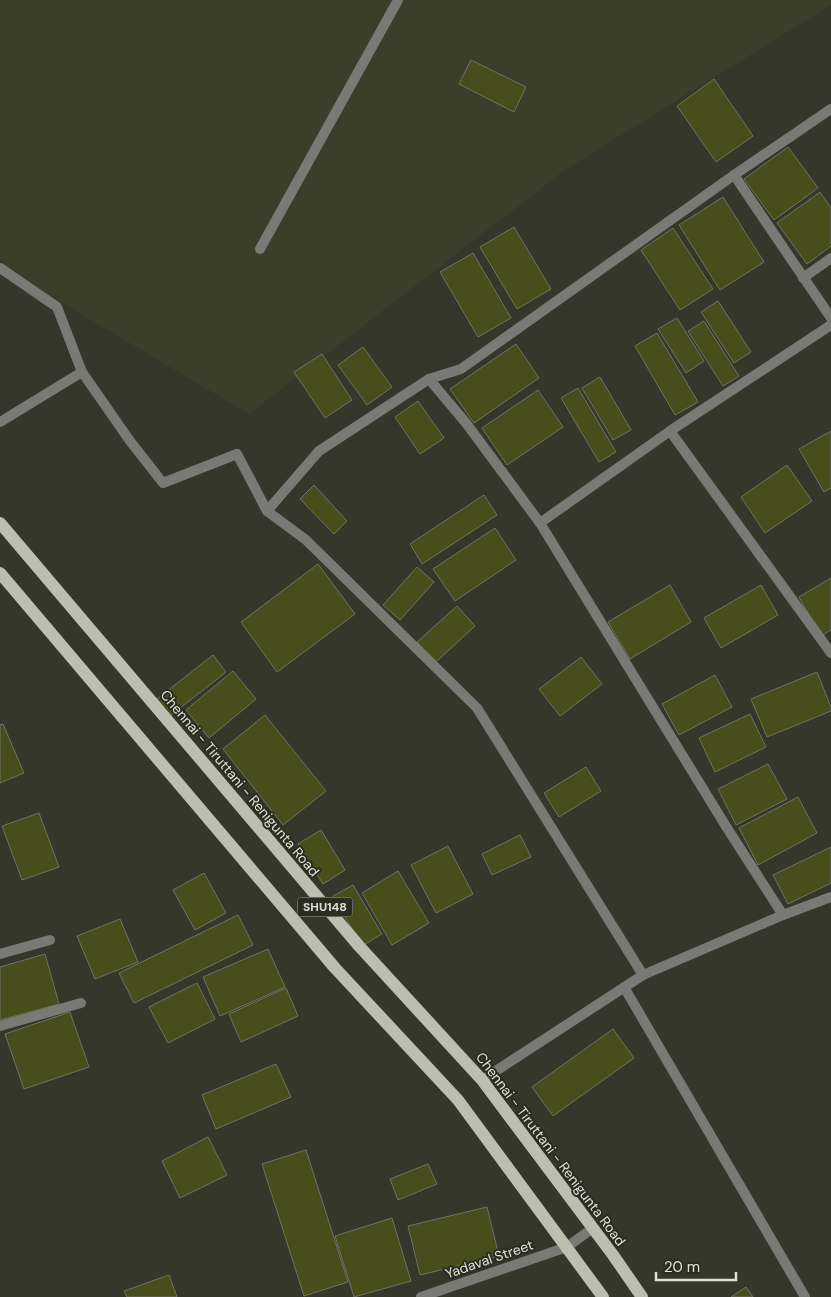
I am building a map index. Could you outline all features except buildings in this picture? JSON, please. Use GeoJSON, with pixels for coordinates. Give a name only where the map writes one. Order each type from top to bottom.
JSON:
{"type":"FeatureCollection","features":[{"type":"Feature","properties":{"kind":"main road","name":"Chennai - Tiruttani - Renigunta Road"},"geometry":{"type":"LineString","coordinates":[[0,523],[359,946],[482,1080],[593,1228],[642,1297]]}},
{"type":"Feature","properties":{"kind":"main road","name":"SHU148"},"geometry":{"type":"LineString","coordinates":[[0,573],[335,968],[458,1100],[603,1297]]}},
{"type":"Feature","properties":{"kind":"street"},"geometry":{"type":"LineString","coordinates":[[260,249],[398,0]]}},
{"type":"Feature","properties":{"kind":"street"},"geometry":{"type":"LineString","coordinates":[[267,511],[319,451],[429,378],[461,369],[734,175],[831,109]]}},
{"type":"Feature","properties":{"kind":"street"},"geometry":{"type":"LineString","coordinates":[[734,175],[831,318]]}},
{"type":"Feature","properties":{"kind":"street"},"geometry":{"type":"LineString","coordinates":[[803,278],[831,258]]}},
{"type":"Feature","properties":{"kind":"street"},"geometry":{"type":"LineString","coordinates":[[0,268],[57,307],[82,372],[130,441],[163,483],[237,454],[267,511],[306,540],[477,708],[643,975]]}},
{"type":"Feature","properties":{"kind":"street"},"geometry":{"type":"LineString","coordinates":[[540,523],[670,431],[831,325]]}},
{"type":"Feature","properties":{"kind":"street"},"geometry":{"type":"LineString","coordinates":[[0,422],[82,372]]}},
{"type":"Feature","properties":{"kind":"street"},"geometry":{"type":"LineString","coordinates":[[429,378],[466,423],[540,523],[722,820],[783,915]]}},
{"type":"Feature","properties":{"kind":"street"},"geometry":{"type":"LineString","coordinates":[[670,431],[831,653]]}},
{"type":"Feature","properties":{"kind":"street"},"geometry":{"type":"LineString","coordinates":[[482,1080],[643,975],[783,915],[831,897]]}},
{"type":"Feature","properties":{"kind":"street"},"geometry":{"type":"LineString","coordinates":[[0,954],[50,940]]}},
{"type":"Feature","properties":{"kind":"street"},"geometry":{"type":"LineString","coordinates":[[624,987],[805,1297]]}},
{"type":"Feature","properties":{"kind":"street"},"geometry":{"type":"LineString","coordinates":[[0,1026],[81,1003]]}},
{"type":"Feature","properties":{"kind":"street","name":"Yadaval Street"},"geometry":{"type":"LineString","coordinates":[[421,1297],[567,1247],[593,1228]]}},
{"type":"Feature","properties":{"kind":"shaded area"},"geometry":{"type":"Polygon","coordinates":[[[0,0],[831,0],[831,5],[565,170],[249,414],[0,266],[0,0]]]}}]}
